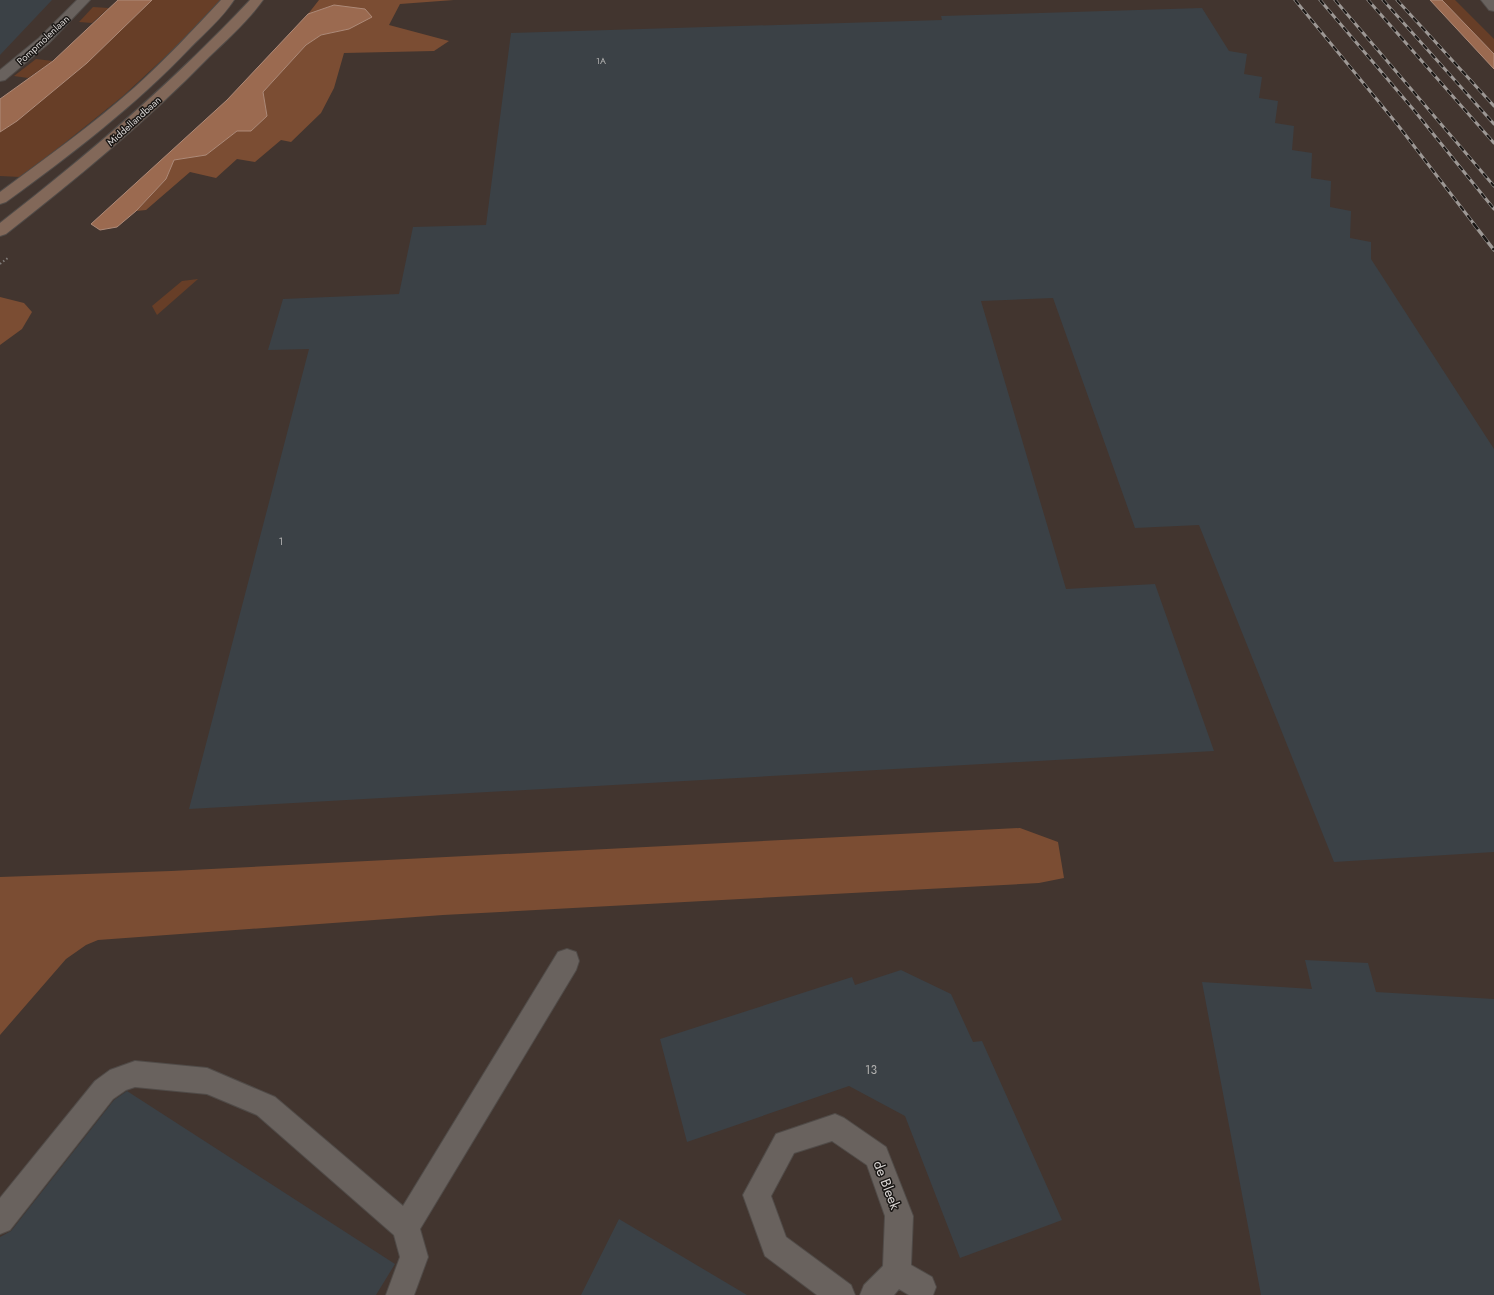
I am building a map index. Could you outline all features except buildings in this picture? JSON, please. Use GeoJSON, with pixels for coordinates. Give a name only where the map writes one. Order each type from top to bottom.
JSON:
{"type":"FeatureCollection","features":[{"type":"Feature","properties":{"kind":"main road","name":"Middellandbaan"},"geometry":{"type":"LineString","coordinates":[[0,199],[52,161],[127,101],[178,52],[228,0]]}},
{"type":"Feature","properties":{"kind":"main road","name":"Middellandbaan"},"geometry":{"type":"LineString","coordinates":[[0,231],[116,138],[199,62],[258,0]]}},
{"type":"Feature","properties":{"kind":"street","name":"Pompmolenlaan"},"geometry":{"type":"LineString","coordinates":[[0,77],[47,36],[84,0]]}},
{"type":"Feature","properties":{"kind":"street"},"geometry":{"type":"LineString","coordinates":[[1487,0],[1494,7]]}},
{"type":"Feature","properties":{"kind":"lane"},"geometry":{"type":"LineString","coordinates":[[406,1227],[567,961]]}},
{"type":"Feature","properties":{"kind":"lane"},"geometry":{"type":"LineString","coordinates":[[0,1220],[104,1090],[119,1079],[135,1074],[206,1082],[266,1106],[406,1227],[414,1257],[400,1295]]}},
{"type":"Feature","properties":{"kind":"lane","name":"de Bleek"},"geometry":{"type":"LineString","coordinates":[[841,1295],[775,1246],[757,1194],[785,1143],[835,1127],[877,1156],[899,1216],[897,1272]]}},
{"type":"Feature","properties":{"kind":"lane"},"geometry":{"type":"LineString","coordinates":[[874,1295],[897,1272],[922,1287]]}},
{"type":"Feature","properties":{"kind":"shaded area"},"geometry":{"type":"Polygon","coordinates":[[[0,0],[118,0],[53,61],[0,99],[0,0]]]}},
{"type":"Feature","properties":{"kind":"shaded area"},"geometry":{"type":"Polygon","coordinates":[[[118,0],[152,0],[87,63],[17,121],[0,132],[0,99],[53,61],[118,0]]]}},
{"type":"Feature","properties":{"kind":"shaded area"},"geometry":{"type":"Polygon","coordinates":[[[152,0],[1494,0],[1494,1295],[0,1295],[0,132],[17,121],[87,63],[152,0]]]}},
{"type":"Feature","properties":{"kind":"shaded area"},"geometry":{"type":"Polygon","coordinates":[[[152,0],[221,0],[179,44],[123,96],[56,150],[20,177],[0,176],[0,132],[17,121],[87,63],[152,0]]]}},
{"type":"Feature","properties":{"kind":"shaded area"},"geometry":{"type":"Polygon","coordinates":[[[319,0],[454,0],[400,4],[389,25],[449,41],[434,51],[344,53],[334,88],[321,113],[291,142],[281,140],[255,162],[237,159],[216,178],[190,172],[146,210],[136,211],[166,179],[174,160],[206,155],[237,131],[251,131],[267,116],[263,92],[306,45],[321,35],[349,29],[334,5],[308,14],[319,0]]]}},
{"type":"Feature","properties":{"kind":"shaded area"},"geometry":{"type":"Polygon","coordinates":[[[1430,0],[1442,0],[1494,54],[1494,69],[1430,0]]]}},
{"type":"Feature","properties":{"kind":"shaded area"},"geometry":{"type":"Polygon","coordinates":[[[1442,0],[1455,0],[1494,39],[1494,54],[1442,0]]]}},
{"type":"Feature","properties":{"kind":"shaded area"},"geometry":{"type":"Polygon","coordinates":[[[334,5],[365,9],[372,17],[349,29],[321,35],[306,45],[263,92],[267,116],[251,131],[237,131],[206,155],[174,160],[166,179],[136,211],[117,227],[100,230],[91,224],[227,100],[308,14],[334,5]]]}},
{"type":"Feature","properties":{"kind":"shaded area"},"geometry":{"type":"Polygon","coordinates":[[[93,7],[109,8],[92,23],[79,22],[93,7]]]}},
{"type":"Feature","properties":{"kind":"shaded area"},"geometry":{"type":"Polygon","coordinates":[[[36,59],[53,61],[28,78],[14,76],[36,59]]]}},
{"type":"Feature","properties":{"kind":"shaded area"},"geometry":{"type":"Polygon","coordinates":[[[198,279],[157,315],[152,306],[182,281],[198,279]]]}},
{"type":"Feature","properties":{"kind":"shaded area"},"geometry":{"type":"Polygon","coordinates":[[[0,297],[24,303],[32,312],[22,329],[0,345],[0,297]]]}},
{"type":"Feature","properties":{"kind":"shaded area"},"geometry":{"type":"Polygon","coordinates":[[[1020,828],[1058,842],[1064,878],[1039,883],[443,915],[98,940],[86,945],[66,959],[0,1035],[0,877],[171,871],[1020,828]]]}},
{"type":"Feature","properties":{"kind":"railway"},"geometry":{"type":"LineString","coordinates":[[1295,0],[1397,124],[1474,224]]}},
{"type":"Feature","properties":{"kind":"railway"},"geometry":{"type":"LineString","coordinates":[[1320,0],[1413,109],[1494,209]]}},
{"type":"Feature","properties":{"kind":"railway"},"geometry":{"type":"LineString","coordinates":[[1335,0],[1494,186]]}},
{"type":"Feature","properties":{"kind":"railway"},"geometry":{"type":"LineString","coordinates":[[1368,0],[1494,143]]}},
{"type":"Feature","properties":{"kind":"railway"},"geometry":{"type":"LineString","coordinates":[[1383,0],[1494,124]]}},
{"type":"Feature","properties":{"kind":"railway"},"geometry":{"type":"LineString","coordinates":[[1397,0],[1494,106]]}},
{"type":"Feature","properties":{"kind":"railway"},"geometry":{"type":"LineString","coordinates":[[1473,223],[1494,250]]}}]}
